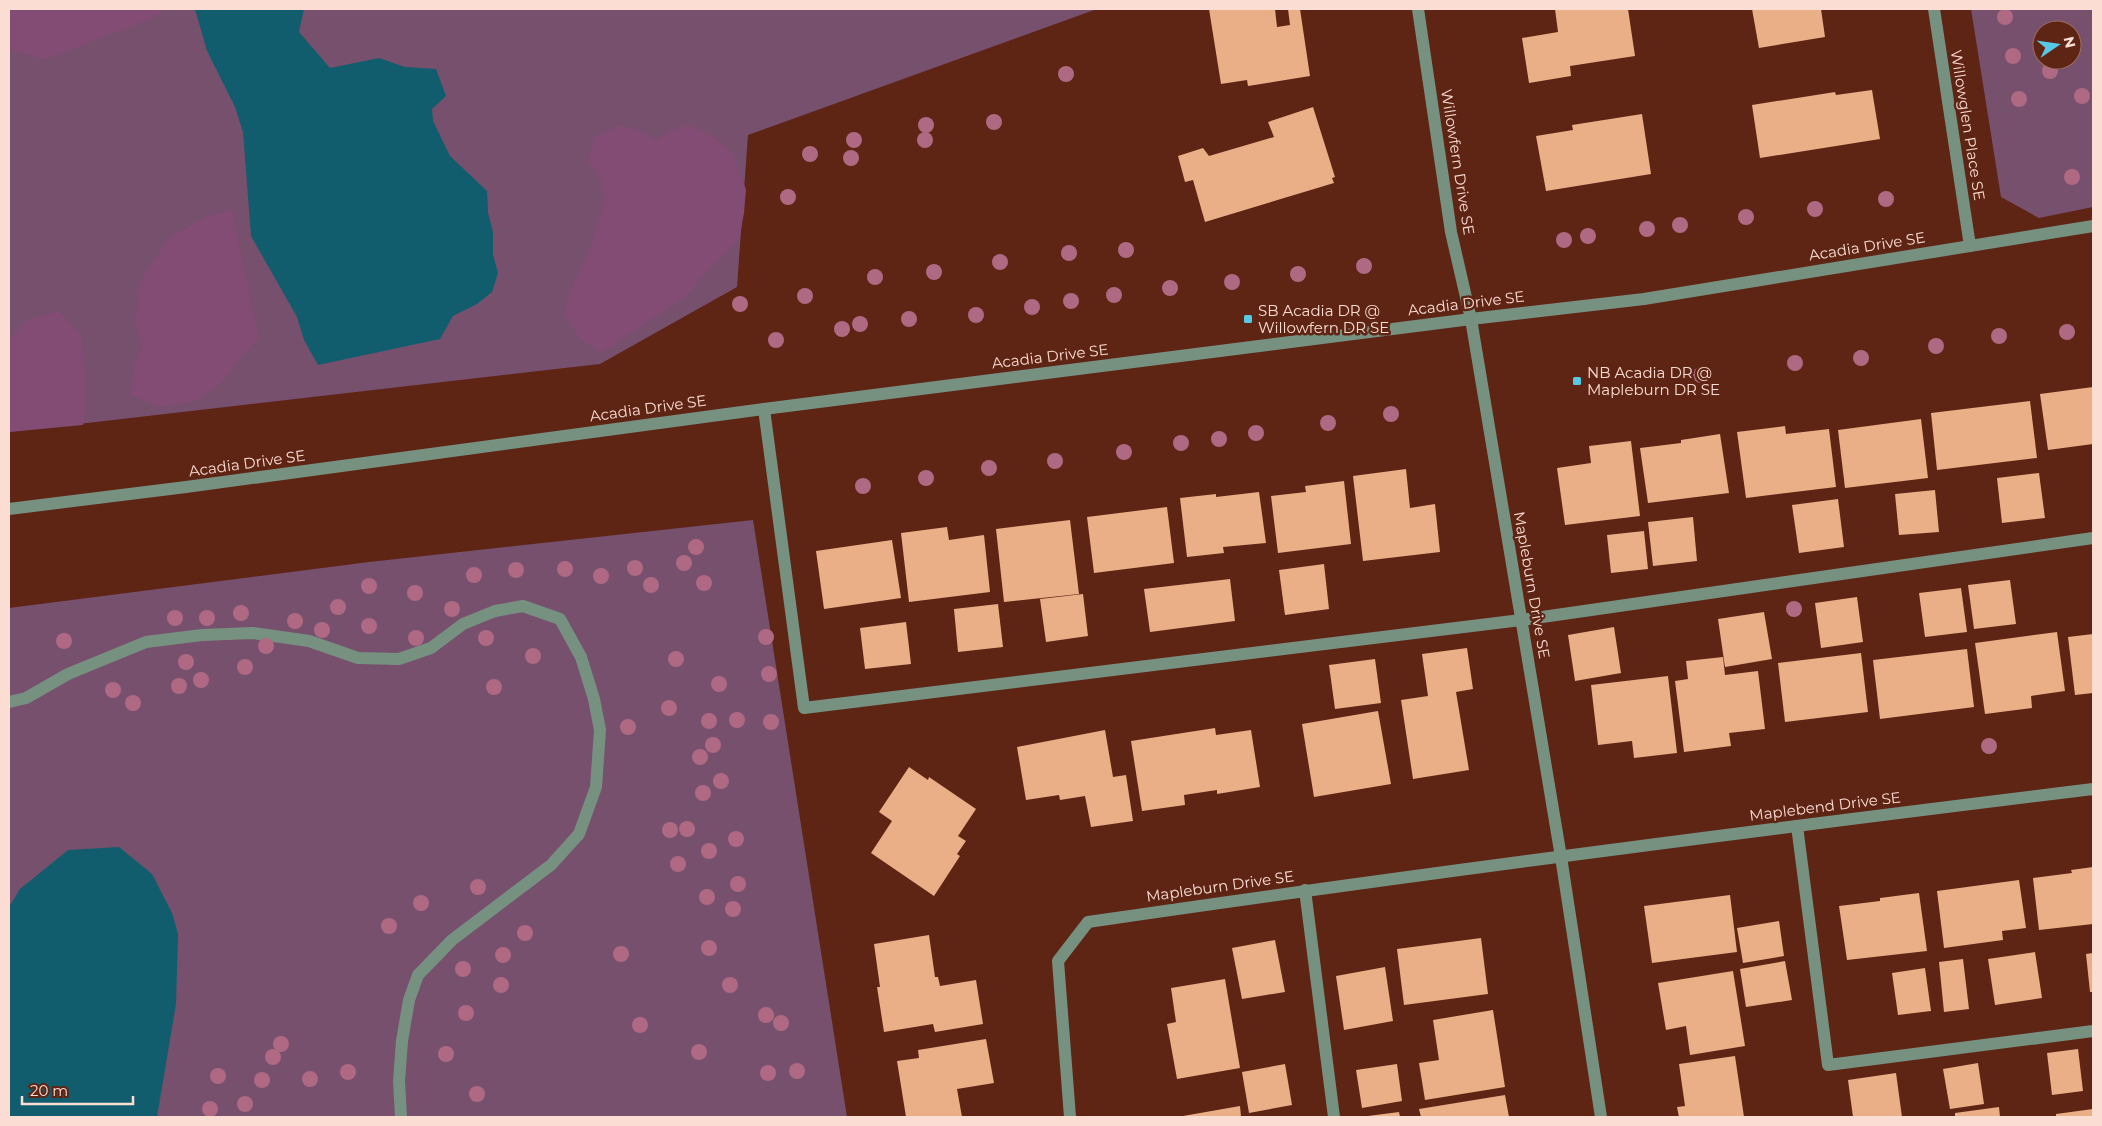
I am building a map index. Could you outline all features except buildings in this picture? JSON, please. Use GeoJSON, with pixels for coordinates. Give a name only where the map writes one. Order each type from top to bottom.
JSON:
{"type":"FeatureCollection","features":[{"type":"Feature","properties":{"kind":"street","name":"Willowfern Drive SE"},"geometry":{"type":"LineString","coordinates":[[1418,9],[1451,232],[1471,319]]}},
{"type":"Feature","properties":{"kind":"street","name":"Willowglen Place SE"},"geometry":{"type":"LineString","coordinates":[[1934,9],[1970,246]]}},
{"type":"Feature","properties":{"kind":"street","name":"Acadia Drive SE"},"geometry":{"type":"LineString","coordinates":[[9,509],[186,487],[764,408],[1644,299],[2093,226]]}},
{"type":"Feature","properties":{"kind":"street","name":"Mapleburn Drive SE"},"geometry":{"type":"LineString","coordinates":[[1471,319],[1561,857],[1601,1117]]}},
{"type":"Feature","properties":{"kind":"street"},"geometry":{"type":"LineString","coordinates":[[764,408],[804,708],[1521,620],[2093,538]]}},
{"type":"Feature","properties":{"kind":"street"},"geometry":{"type":"LineString","coordinates":[[9,702],[26,698],[68,674],[146,642],[202,635],[253,633],[309,641],[358,658],[399,659],[431,648],[463,624],[495,610],[523,606],[560,619],[581,658],[594,699],[600,730],[596,787],[579,834],[552,865],[452,940],[418,975],[409,1000],[402,1041],[399,1080],[401,1117]]}},
{"type":"Feature","properties":{"kind":"street","name":"Maplebend Drive SE"},"geometry":{"type":"LineString","coordinates":[[1561,857],[2093,790]]}},
{"type":"Feature","properties":{"kind":"street"},"geometry":{"type":"LineString","coordinates":[[1797,826],[1828,1065],[2093,1031]]}},
{"type":"Feature","properties":{"kind":"street","name":"Mapleburn Drive SE"},"geometry":{"type":"LineString","coordinates":[[1070,1117],[1058,961],[1088,922],[1305,890],[1561,857]]}},
{"type":"Feature","properties":{"kind":"street"},"geometry":{"type":"LineString","coordinates":[[1305,890],[1334,1117]]}},
{"type":"Feature","properties":{"kind":"shaded area"},"geometry":{"type":"Polygon","coordinates":[[[9,9],[1097,9],[748,135],[737,287],[600,364],[9,432],[9,9]]]}},
{"type":"Feature","properties":{"kind":"shaded area"},"geometry":{"type":"Polygon","coordinates":[[[9,9],[166,9],[153,18],[43,60],[9,48],[9,9]]]}},
{"type":"Feature","properties":{"kind":"shaded area"},"geometry":{"type":"Polygon","coordinates":[[[1971,9],[2093,9],[2093,207],[2039,218],[2001,197],[1971,9]]]}},
{"type":"Feature","properties":{"kind":"shaded area"},"geometry":{"type":"Polygon","coordinates":[[[621,125],[644,133],[657,141],[668,132],[688,125],[713,137],[730,150],[739,168],[746,190],[744,213],[739,240],[710,267],[687,296],[601,353],[580,339],[564,313],[574,282],[587,256],[605,200],[602,182],[588,160],[595,137],[621,125]]]}},
{"type":"Feature","properties":{"kind":"shaded area"},"geometry":{"type":"Polygon","coordinates":[[[232,210],[259,338],[221,383],[193,402],[160,407],[131,395],[134,365],[142,346],[135,320],[141,280],[169,238],[207,216],[232,210]]]}},
{"type":"Feature","properties":{"kind":"shaded area"},"geometry":{"type":"Polygon","coordinates":[[[59,311],[81,335],[86,376],[86,413],[83,425],[9,432],[9,340],[26,321],[59,311]]]}},
{"type":"Feature","properties":{"kind":"shaded area"},"geometry":{"type":"Polygon","coordinates":[[[753,520],[847,1117],[9,1117],[9,608],[369,562],[753,520]]]}},
{"type":"Feature","properties":{"kind":"water"},"geometry":{"type":"Polygon","coordinates":[[[195,9],[304,9],[299,32],[330,68],[379,58],[405,67],[436,69],[446,96],[432,109],[433,121],[450,156],[487,191],[488,213],[493,232],[493,255],[498,273],[492,292],[477,304],[453,316],[440,339],[318,365],[304,340],[297,317],[251,236],[243,132],[235,107],[207,51],[195,9]]]}},
{"type":"Feature","properties":{"kind":"water"},"geometry":{"type":"Polygon","coordinates":[[[119,847],[152,874],[172,913],[178,934],[176,1004],[157,1117],[9,1117],[9,907],[20,889],[68,850],[119,847]]]}},
{"type":"Feature","properties":{"kind":"place","name":"SB Acadia DR @ Willowfern DR SE"},"geometry":{"type":"Point","coordinates":[1248,319]}},
{"type":"Feature","properties":{"kind":"place","name":"NB Acadia DR @ Mapleburn DR SE"},"geometry":{"type":"Point","coordinates":[1577,381]}}]}
